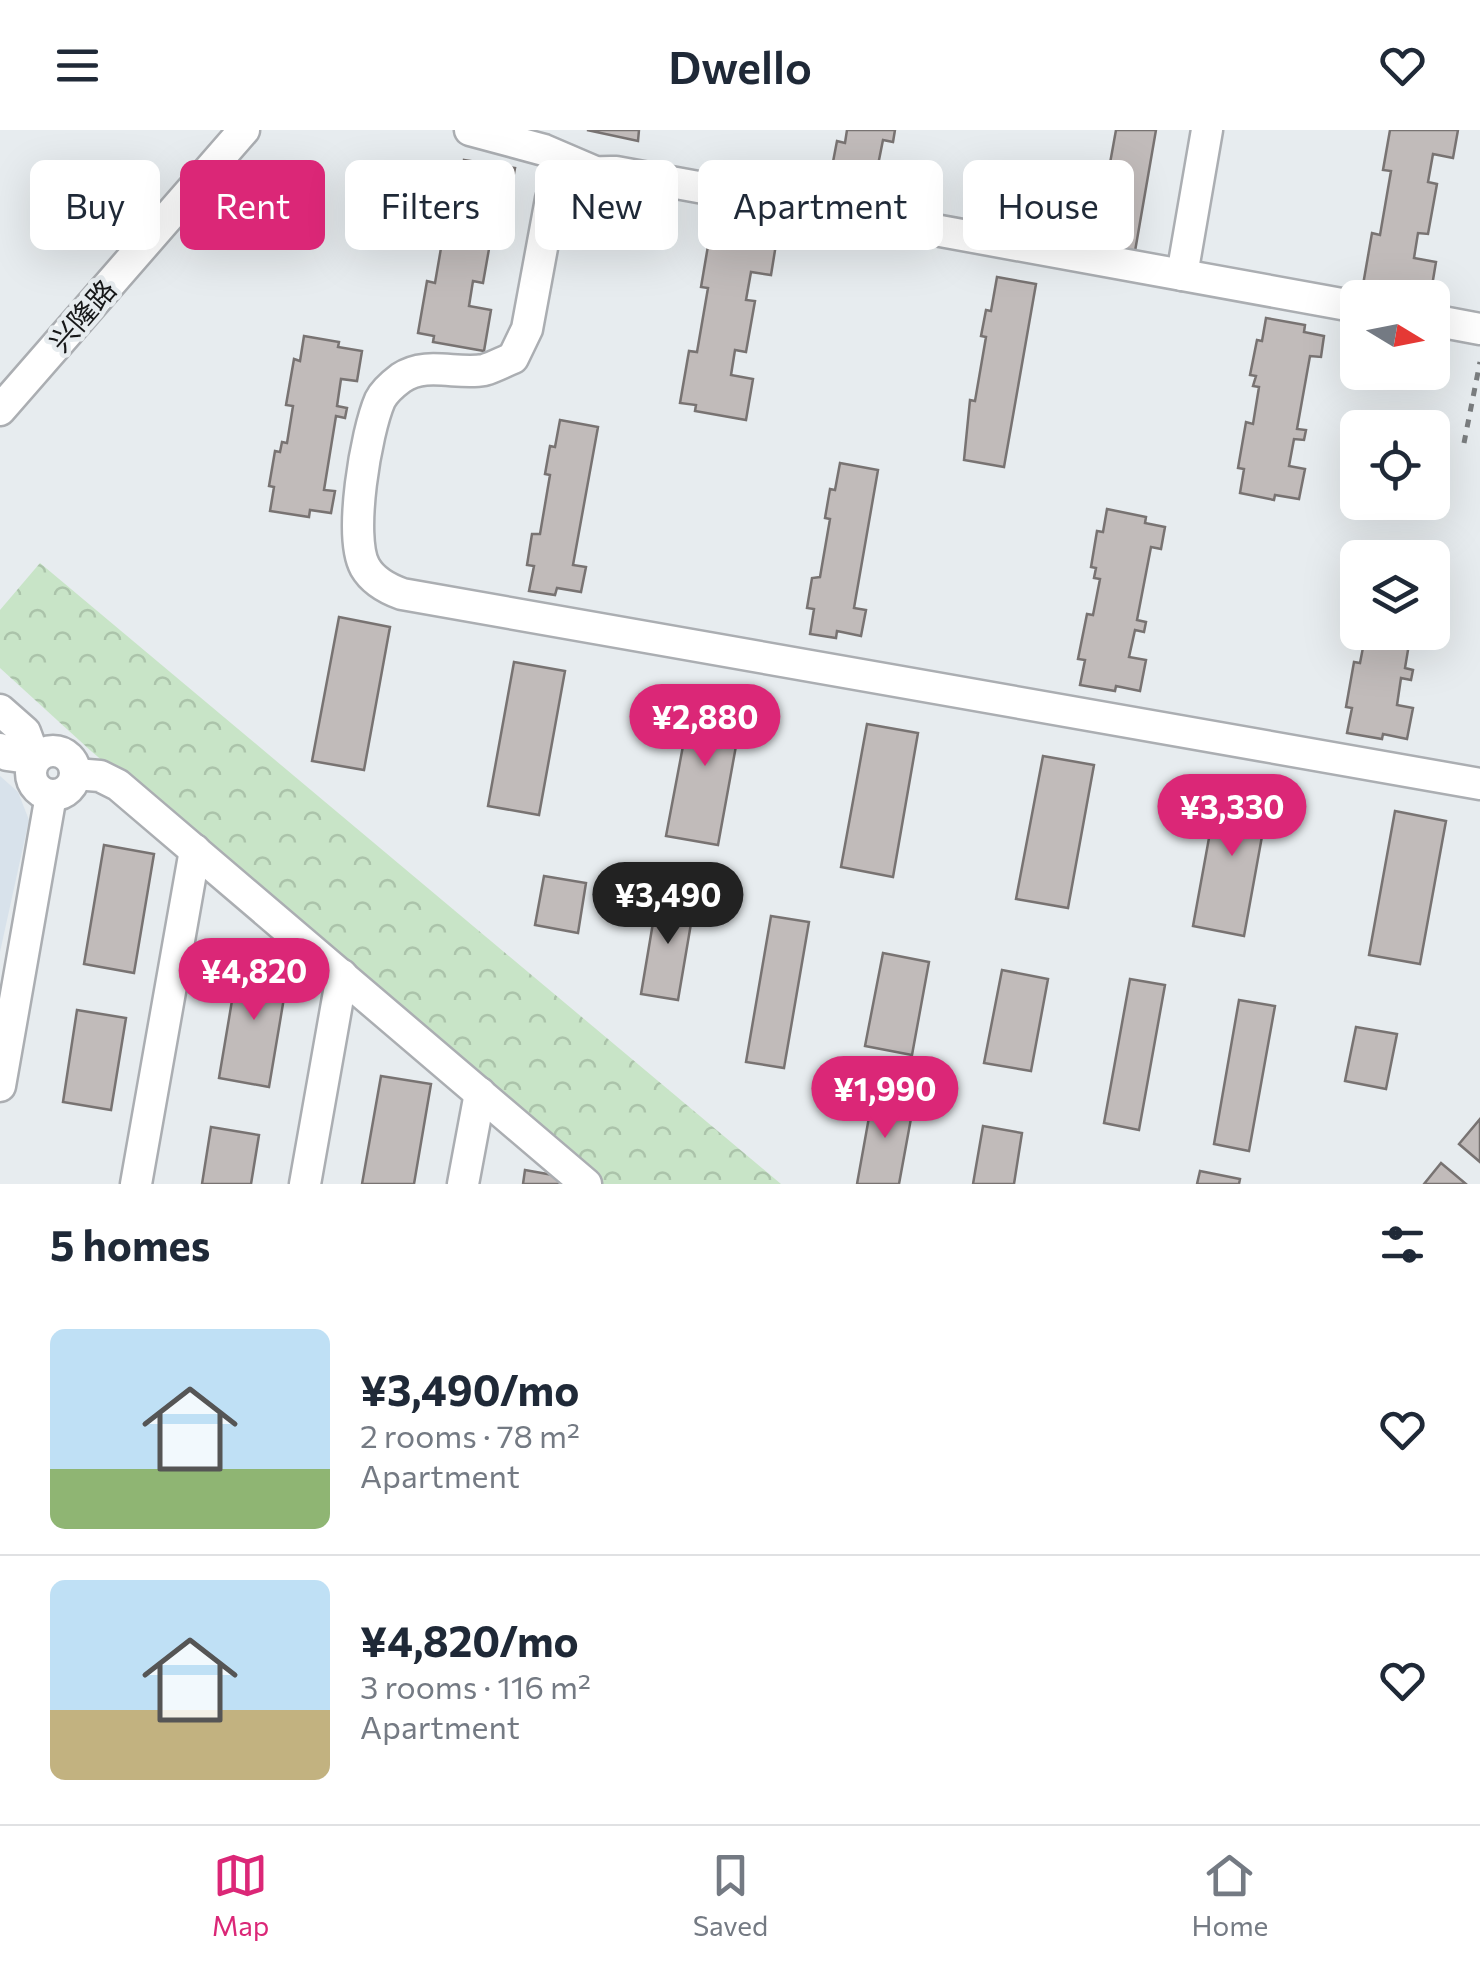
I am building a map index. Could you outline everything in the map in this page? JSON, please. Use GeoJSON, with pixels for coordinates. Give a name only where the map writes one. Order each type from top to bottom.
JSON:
{"type":"FeatureCollection","features":[{"type":"Feature","properties":{"kind":"street","name":"兴隆路"},"geometry":{"type":"LineString","coordinates":[[0,410],[244,130]]}},
{"type":"Feature","properties":{"kind":"street"},"geometry":{"type":"LineString","coordinates":[[470,130],[567,160]]}},
{"type":"Feature","properties":{"kind":"street"},"geometry":{"type":"LineString","coordinates":[[1182,275],[1207,130]]}},
{"type":"Feature","properties":{"kind":"street"},"geometry":{"type":"LineString","coordinates":[[678,183],[1340,304]]}},
{"type":"Feature","properties":{"kind":"street"},"geometry":{"type":"LineString","coordinates":[[541,250],[526,328],[512,358],[482,370],[425,370],[407,374],[382,396],[356,528],[365,566],[388,588],[402,594],[1480,784]]}},
{"type":"Feature","properties":{"kind":"street"},"geometry":{"type":"LineString","coordinates":[[1450,323],[1480,329]]}},
{"type":"Feature","properties":{"kind":"street"},"geometry":{"type":"LineString","coordinates":[[0,710],[25,732],[35,760]]}},
{"type":"Feature","properties":{"kind":"street"},"geometry":{"type":"LineString","coordinates":[[0,749],[7,755],[35,760]]}},
{"type":"Feature","properties":{"kind":"street"},"geometry":{"type":"LineString","coordinates":[[58,751],[71,760],[75,774],[70,788],[50,795],[33,784],[31,770],[44,752],[58,751]]}},
{"type":"Feature","properties":{"kind":"street"},"geometry":{"type":"LineString","coordinates":[[75,774],[100,776],[118,785],[586,1184]]}},
{"type":"Feature","properties":{"kind":"street"},"geometry":{"type":"LineString","coordinates":[[0,1086],[50,795]]}},
{"type":"Feature","properties":{"kind":"street"},"geometry":{"type":"LineString","coordinates":[[136,1184],[194,850]]}},
{"type":"Feature","properties":{"kind":"street"},"geometry":{"type":"LineString","coordinates":[[305,1184],[342,975]]}},
{"type":"Feature","properties":{"kind":"street"},"geometry":{"type":"LineString","coordinates":[[463,1184],[480,1093]]}},
{"type":"Feature","properties":{"kind":"path"},"geometry":{"type":"LineString","coordinates":[[1464,443],[1480,362]]}},
{"type":"Feature","properties":{"kind":"shaded area"},"geometry":{"type":"Polygon","coordinates":[[[0,776],[18,792],[29,820],[0,952],[0,776]]]}},
{"type":"Feature","properties":{"kind":"green space"},"geometry":{"type":"Polygon","coordinates":[[[40,563],[781,1184],[603,1184],[91,751],[0,668],[0,610],[40,563]]]}},
{"type":"Feature","properties":{"kind":"building"},"geometry":{"type":"Polygon","coordinates":[[[587,130],[639,130],[638,141],[587,130]]]}},
{"type":"Feature","properties":{"kind":"building"},"geometry":{"type":"Polygon","coordinates":[[[847,130],[895,130],[893,142],[883,140],[879,160],[833,160],[837,141],[845,143],[847,130]]]}},
{"type":"Feature","properties":{"kind":"building"},"geometry":{"type":"Polygon","coordinates":[[[1116,130],[1156,130],[1134,257],[1095,251],[1134,250],[1134,160],[1111,160],[1116,130]]]}},
{"type":"Feature","properties":{"kind":"building"},"geometry":{"type":"Polygon","coordinates":[[[1390,130],[1458,130],[1453,158],[1433,154],[1428,182],[1437,184],[1428,234],[1418,233],[1414,258],[1436,262],[1433,280],[1364,280],[1372,233],[1380,235],[1391,171],[1383,170],[1390,130]]]}},
{"type":"Feature","properties":{"kind":"building"},"geometry":{"type":"Polygon","coordinates":[[[441,250],[489,250],[483,283],[473,281],[469,306],[491,310],[484,351],[433,342],[434,336],[418,333],[427,281],[435,283],[441,250]]]}},
{"type":"Feature","properties":{"kind":"building"},"geometry":{"type":"Polygon","coordinates":[[[707,250],[775,250],[771,275],[751,272],[746,300],[755,301],[746,352],[735,350],[731,375],[753,379],[746,420],[695,411],[696,405],[680,403],[689,351],[697,352],[708,288],[701,287],[707,250]]]}},
{"type":"Feature","properties":{"kind":"building"},"geometry":{"type":"Polygon","coordinates":[[[997,277],[1036,284],[1004,467],[964,460],[970,400],[975,401],[986,337],[981,336],[986,310],[991,311],[997,277]]]}},
{"type":"Feature","properties":{"kind":"building"},"geometry":{"type":"Polygon","coordinates":[[[1266,318],[1305,325],[1304,332],[1324,336],[1321,357],[1310,356],[1297,429],[1306,430],[1304,440],[1294,439],[1289,466],[1305,469],[1299,499],[1275,495],[1274,500],[1240,493],[1244,469],[1238,468],[1246,422],[1253,424],[1259,387],[1253,386],[1256,376],[1250,375],[1266,318]]]}},
{"type":"Feature","properties":{"kind":"building"},"geometry":{"type":"Polygon","coordinates":[[[304,336],[362,351],[357,381],[341,379],[337,406],[347,408],[345,418],[336,416],[324,490],[335,491],[331,513],[310,510],[309,517],[270,511],[274,487],[269,486],[275,451],[280,452],[282,442],[287,443],[293,406],[286,405],[294,359],[300,361],[304,336]]]}},
{"type":"Feature","properties":{"kind":"building"},"geometry":{"type":"Polygon","coordinates":[[[560,420],[598,427],[573,565],[586,567],[581,592],[557,588],[555,595],[529,591],[534,566],[527,565],[532,534],[540,534],[550,475],[545,474],[560,420]]]}},
{"type":"Feature","properties":{"kind":"building"},"geometry":{"type":"Polygon","coordinates":[[[840,463],[878,470],[854,608],[866,610],[861,636],[837,631],[836,638],[810,634],[814,609],[807,608],[812,578],[820,577],[830,519],[825,518],[830,489],[835,490],[840,463]]]}},
{"type":"Feature","properties":{"kind":"building"},"geometry":{"type":"Polygon","coordinates":[[[1107,509],[1146,517],[1145,523],[1165,527],[1161,549],[1151,547],[1137,620],[1146,622],[1144,632],[1135,630],[1129,657],[1146,660],[1140,691],[1080,685],[1085,660],[1078,659],[1087,614],[1093,615],[1100,579],[1094,578],[1096,568],[1091,567],[1097,531],[1103,532],[1107,509]]]}},
{"type":"Feature","properties":{"kind":"building"},"geometry":{"type":"Polygon","coordinates":[[[339,617],[390,627],[364,770],[312,761],[339,617]]]}},
{"type":"Feature","properties":{"kind":"building"},"geometry":{"type":"Polygon","coordinates":[[[1363,650],[1408,650],[1405,668],[1413,670],[1411,680],[1401,678],[1397,705],[1413,708],[1407,739],[1347,733],[1352,708],[1346,707],[1354,662],[1360,663],[1363,650]]]}},
{"type":"Feature","properties":{"kind":"building"},"geometry":{"type":"Polygon","coordinates":[[[514,662],[565,671],[539,815],[488,806],[514,662]]]}},
{"type":"Feature","properties":{"kind":"building"},"geometry":{"type":"Polygon","coordinates":[[[693,693],[744,702],[718,845],[666,836],[693,693]]]}},
{"type":"Feature","properties":{"kind":"building"},"geometry":{"type":"Polygon","coordinates":[[[867,724],[918,733],[893,877],[841,867],[867,724]]]}},
{"type":"Feature","properties":{"kind":"building"},"geometry":{"type":"Polygon","coordinates":[[[1043,756],[1094,765],[1068,908],[1016,899],[1043,756]]]}},
{"type":"Feature","properties":{"kind":"building"},"geometry":{"type":"Polygon","coordinates":[[[1219,783],[1270,792],[1244,936],[1193,926],[1219,783]]]}},
{"type":"Feature","properties":{"kind":"building"},"geometry":{"type":"Polygon","coordinates":[[[1395,811],[1446,821],[1420,964],[1369,955],[1395,811]]]}},
{"type":"Feature","properties":{"kind":"building"},"geometry":{"type":"Polygon","coordinates":[[[104,845],[154,854],[134,973],[84,964],[104,845]]]}},
{"type":"Feature","properties":{"kind":"building"},"geometry":{"type":"Polygon","coordinates":[[[544,876],[586,883],[578,933],[535,925],[544,876]]]}},
{"type":"Feature","properties":{"kind":"building"},"geometry":{"type":"Polygon","coordinates":[[[658,893],[695,900],[678,1000],[641,994],[658,893]]]}},
{"type":"Feature","properties":{"kind":"building"},"geometry":{"type":"Polygon","coordinates":[[[771,916],[809,922],[784,1068],[746,1062],[771,916]]]}},
{"type":"Feature","properties":{"kind":"building"},"geometry":{"type":"Polygon","coordinates":[[[883,953],[929,962],[912,1055],[865,1046],[883,953]]]}},
{"type":"Feature","properties":{"kind":"building"},"geometry":{"type":"Polygon","coordinates":[[[239,959],[289,968],[269,1087],[219,1078],[239,959]]]}},
{"type":"Feature","properties":{"kind":"building"},"geometry":{"type":"Polygon","coordinates":[[[1002,970],[1048,979],[1031,1071],[984,1063],[1002,970]]]}},
{"type":"Feature","properties":{"kind":"building"},"geometry":{"type":"Polygon","coordinates":[[[1130,979],[1165,985],[1139,1130],[1104,1123],[1130,979]]]}},
{"type":"Feature","properties":{"kind":"building"},"geometry":{"type":"Polygon","coordinates":[[[1239,1000],[1275,1006],[1249,1151],[1214,1144],[1239,1000]]]}},
{"type":"Feature","properties":{"kind":"building"},"geometry":{"type":"Polygon","coordinates":[[[77,1010],[126,1018],[111,1110],[63,1102],[77,1010]]]}},
{"type":"Feature","properties":{"kind":"building"},"geometry":{"type":"Polygon","coordinates":[[[1356,1027],[1397,1034],[1386,1089],[1345,1081],[1356,1027]]]}},
{"type":"Feature","properties":{"kind":"building"},"geometry":{"type":"Polygon","coordinates":[[[381,1076],[431,1084],[414,1184],[362,1184],[381,1076]]]}},
{"type":"Feature","properties":{"kind":"building"},"geometry":{"type":"Polygon","coordinates":[[[873,1095],[914,1102],[899,1184],[857,1184],[873,1095]]]}},
{"type":"Feature","properties":{"kind":"building"},"geometry":{"type":"Polygon","coordinates":[[[1480,1119],[1480,1162],[1459,1144],[1480,1119]]]}},
{"type":"Feature","properties":{"kind":"building"},"geometry":{"type":"Polygon","coordinates":[[[983,1126],[1022,1133],[1014,1184],[973,1184],[983,1126]]]}},
{"type":"Feature","properties":{"kind":"building"},"geometry":{"type":"Polygon","coordinates":[[[211,1127],[259,1135],[251,1184],[202,1184],[211,1127]]]}},
{"type":"Feature","properties":{"kind":"building"},"geometry":{"type":"Polygon","coordinates":[[[1441,1163],[1466,1184],[1424,1184],[1441,1163]]]}},
{"type":"Feature","properties":{"kind":"building"},"geometry":{"type":"Polygon","coordinates":[[[525,1170],[564,1177],[562,1184],[523,1184],[525,1170]]]}},
{"type":"Feature","properties":{"kind":"building"},"geometry":{"type":"Polygon","coordinates":[[[1200,1171],[1240,1179],[1239,1184],[1197,1184],[1200,1171]]]}}]}
